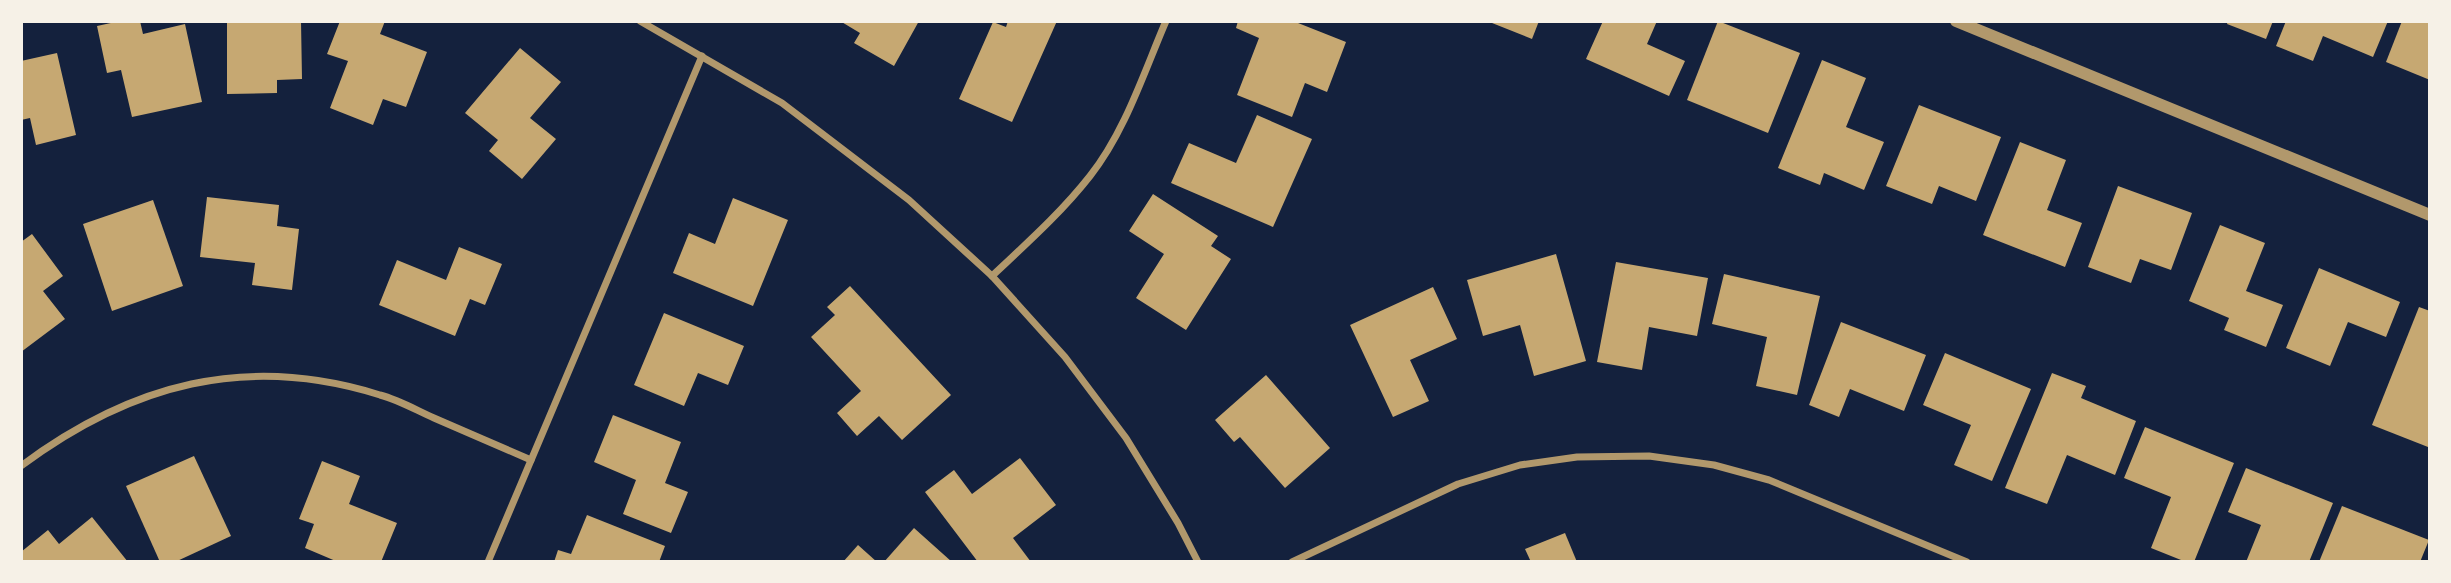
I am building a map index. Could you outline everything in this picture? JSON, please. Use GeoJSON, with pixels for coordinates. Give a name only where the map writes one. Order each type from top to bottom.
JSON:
{"type":"FeatureCollection","features":[{"type":"Feature","properties":{"kind":"street"},"geometry":{"type":"LineString","coordinates":[[640,21],[782,103],[908,200],[992,276],[1065,358],[1125,438],[1178,523],[1198,562]]}},
{"type":"Feature","properties":{"kind":"street"},"geometry":{"type":"LineString","coordinates":[[992,276],[1047,225],[1092,174],[1126,116],[1166,21]]}},
{"type":"Feature","properties":{"kind":"street"},"geometry":{"type":"LineString","coordinates":[[1956,21],[2430,215]]}},
{"type":"Feature","properties":{"kind":"street"},"geometry":{"type":"LineString","coordinates":[[488,562],[702,56]]}},
{"type":"Feature","properties":{"kind":"street"},"geometry":{"type":"LineString","coordinates":[[21,466],[51,444],[116,409],[167,389],[227,377],[287,376],[336,382],[383,396],[531,460]]}},
{"type":"Feature","properties":{"kind":"street"},"geometry":{"type":"LineString","coordinates":[[1292,562],[1458,484],[1520,465],[1565,459],[1649,456],[1714,465],[1769,480],[1967,562]]}},
{"type":"Feature","properties":{"kind":"building"},"geometry":{"type":"Polygon","coordinates":[[[120,21],[140,21],[143,34],[185,24],[202,102],[132,117],[121,70],[107,73],[97,26],[120,21]]]}},
{"type":"Feature","properties":{"kind":"building"},"geometry":{"type":"Polygon","coordinates":[[[227,21],[301,21],[302,79],[277,80],[277,93],[227,94],[227,21]]]}},
{"type":"Feature","properties":{"kind":"building"},"geometry":{"type":"Polygon","coordinates":[[[340,21],[385,21],[380,34],[427,52],[406,107],[383,99],[373,125],[330,108],[348,61],[327,54],[340,21]]]}},
{"type":"Feature","properties":{"kind":"building"},"geometry":{"type":"Polygon","coordinates":[[[840,21],[919,21],[894,66],[854,43],[860,33],[840,21]]]}},
{"type":"Feature","properties":{"kind":"building"},"geometry":{"type":"Polygon","coordinates":[[[1008,21],[1057,21],[1012,122],[959,99],[993,22],[1006,27],[1008,21]]]}},
{"type":"Feature","properties":{"kind":"building"},"geometry":{"type":"Polygon","coordinates":[[[1238,21],[1293,21],[1346,42],[1327,92],[1305,83],[1292,117],[1237,95],[1259,38],[1236,28],[1238,21]]]}},
{"type":"Feature","properties":{"kind":"building"},"geometry":{"type":"Polygon","coordinates":[[[1487,21],[1539,21],[1532,39],[1487,21]]]}},
{"type":"Feature","properties":{"kind":"building"},"geometry":{"type":"Polygon","coordinates":[[[1603,21],[1657,21],[1647,44],[1685,61],[1669,96],[1586,59],[1603,21]]]}},
{"type":"Feature","properties":{"kind":"building"},"geometry":{"type":"Polygon","coordinates":[[[1718,21],[1800,53],[1768,133],[1687,100],[1718,21]]]}},
{"type":"Feature","properties":{"kind":"building"},"geometry":{"type":"Polygon","coordinates":[[[2228,21],[2273,21],[2266,39],[2227,24],[2228,21]]]}},
{"type":"Feature","properties":{"kind":"building"},"geometry":{"type":"Polygon","coordinates":[[[2286,21],[2388,21],[2373,57],[2323,36],[2313,61],[2276,46],[2286,21]]]}},
{"type":"Feature","properties":{"kind":"building"},"geometry":{"type":"Polygon","coordinates":[[[2402,21],[2430,21],[2430,80],[2386,62],[2402,21]]]}},
{"type":"Feature","properties":{"kind":"building"},"geometry":{"type":"Polygon","coordinates":[[[520,48],[561,82],[530,118],[556,139],[522,179],[489,151],[498,140],[465,113],[520,48]]]}},
{"type":"Feature","properties":{"kind":"building"},"geometry":{"type":"Polygon","coordinates":[[[57,53],[76,135],[36,145],[30,118],[21,120],[21,61],[57,53]]]}},
{"type":"Feature","properties":{"kind":"building"},"geometry":{"type":"Polygon","coordinates":[[[1822,60],[1866,78],[1846,127],[1884,142],[1864,190],[1824,173],[1820,185],[1778,168],[1822,60]]]}},
{"type":"Feature","properties":{"kind":"building"},"geometry":{"type":"Polygon","coordinates":[[[1919,105],[2001,137],[1976,201],[1939,186],[1932,204],[1886,186],[1919,105]]]}},
{"type":"Feature","properties":{"kind":"building"},"geometry":{"type":"Polygon","coordinates":[[[1257,115],[1312,139],[1273,227],[1171,183],[1189,143],[1236,163],[1257,115]]]}},
{"type":"Feature","properties":{"kind":"building"},"geometry":{"type":"Polygon","coordinates":[[[2020,142],[2066,160],[2047,210],[2082,223],[2065,267],[1983,235],[2020,142]]]}},
{"type":"Feature","properties":{"kind":"building"},"geometry":{"type":"Polygon","coordinates":[[[2118,186],[2192,213],[2171,270],[2140,259],[2131,283],[2088,267],[2118,186]]]}},
{"type":"Feature","properties":{"kind":"building"},"geometry":{"type":"Polygon","coordinates":[[[1153,194],[1218,236],[1211,246],[1231,259],[1186,330],[1136,298],[1164,254],[1129,231],[1153,194]]]}},
{"type":"Feature","properties":{"kind":"building"},"geometry":{"type":"Polygon","coordinates":[[[207,197],[279,205],[277,226],[299,229],[292,290],[252,285],[255,263],[200,257],[207,197]]]}},
{"type":"Feature","properties":{"kind":"building"},"geometry":{"type":"Polygon","coordinates":[[[733,198],[788,220],[753,306],[673,273],[689,233],[715,244],[733,198]]]}},
{"type":"Feature","properties":{"kind":"building"},"geometry":{"type":"Polygon","coordinates":[[[153,200],[183,286],[112,311],[83,224],[153,200]]]}},
{"type":"Feature","properties":{"kind":"building"},"geometry":{"type":"Polygon","coordinates":[[[2220,225],[2265,243],[2246,291],[2283,305],[2266,347],[2224,330],[2229,318],[2189,301],[2220,225]]]}},
{"type":"Feature","properties":{"kind":"building"},"geometry":{"type":"Polygon","coordinates":[[[32,234],[63,276],[43,291],[65,319],[21,352],[21,242],[32,234]]]}},
{"type":"Feature","properties":{"kind":"building"},"geometry":{"type":"Polygon","coordinates":[[[459,247],[502,264],[485,305],[470,299],[455,336],[379,305],[397,260],[446,280],[459,247]]]}},
{"type":"Feature","properties":{"kind":"building"},"geometry":{"type":"Polygon","coordinates":[[[1556,254],[1586,361],[1534,376],[1520,325],[1483,336],[1467,280],[1556,254]]]}},
{"type":"Feature","properties":{"kind":"building"},"geometry":{"type":"Polygon","coordinates":[[[1616,262],[1708,278],[1697,336],[1649,327],[1642,370],[1597,362],[1616,262]]]}},
{"type":"Feature","properties":{"kind":"building"},"geometry":{"type":"Polygon","coordinates":[[[2319,268],[2400,302],[2386,337],[2348,322],[2330,366],[2286,348],[2319,268]]]}},
{"type":"Feature","properties":{"kind":"building"},"geometry":{"type":"Polygon","coordinates":[[[1724,274],[1820,296],[1797,395],[1756,386],[1767,337],[1712,324],[1724,274]]]}},
{"type":"Feature","properties":{"kind":"building"},"geometry":{"type":"Polygon","coordinates":[[[850,286],[951,395],[902,440],[879,416],[857,436],[837,413],[861,391],[811,337],[835,315],[827,307],[850,286]]]}},
{"type":"Feature","properties":{"kind":"building"},"geometry":{"type":"Polygon","coordinates":[[[1433,287],[1457,339],[1410,360],[1429,401],[1393,417],[1350,325],[1433,287]]]}},
{"type":"Feature","properties":{"kind":"building"},"geometry":{"type":"Polygon","coordinates":[[[2419,307],[2430,311],[2428,447],[2372,425],[2419,307]]]}},
{"type":"Feature","properties":{"kind":"building"},"geometry":{"type":"Polygon","coordinates":[[[664,313],[744,346],[728,385],[698,373],[684,406],[634,385],[664,313]]]}},
{"type":"Feature","properties":{"kind":"building"},"geometry":{"type":"Polygon","coordinates":[[[1841,322],[1926,355],[1904,411],[1850,389],[1839,417],[1809,405],[1841,322]]]}},
{"type":"Feature","properties":{"kind":"building"},"geometry":{"type":"Polygon","coordinates":[[[1945,353],[2031,389],[1992,481],[1954,465],[1971,425],[1923,405],[1945,353]]]}},
{"type":"Feature","properties":{"kind":"building"},"geometry":{"type":"Polygon","coordinates":[[[2052,373],[2086,386],[2081,398],[2136,421],[2115,475],[2067,455],[2047,504],[2005,488],[2052,373]]]}},
{"type":"Feature","properties":{"kind":"building"},"geometry":{"type":"Polygon","coordinates":[[[1266,375],[1330,448],[1285,488],[1240,437],[1234,442],[1215,420],[1266,375]]]}},
{"type":"Feature","properties":{"kind":"building"},"geometry":{"type":"Polygon","coordinates":[[[613,415],[681,442],[665,483],[688,492],[671,533],[623,514],[636,480],[594,462],[613,415]]]}},
{"type":"Feature","properties":{"kind":"building"},"geometry":{"type":"Polygon","coordinates":[[[2145,427],[2234,463],[2194,562],[2186,562],[2151,548],[2171,497],[2124,478],[2145,427]]]}},
{"type":"Feature","properties":{"kind":"building"},"geometry":{"type":"Polygon","coordinates":[[[194,456],[231,536],[175,562],[160,562],[126,486],[194,456]]]}},
{"type":"Feature","properties":{"kind":"building"},"geometry":{"type":"Polygon","coordinates":[[[1020,458],[1056,505],[1013,538],[1031,562],[978,562],[925,492],[954,470],[972,494],[1020,458]]]}},
{"type":"Feature","properties":{"kind":"building"},"geometry":{"type":"Polygon","coordinates":[[[322,461],[360,476],[349,504],[397,523],[381,562],[338,562],[305,548],[314,524],[299,519],[322,461]]]}},
{"type":"Feature","properties":{"kind":"building"},"geometry":{"type":"Polygon","coordinates":[[[2246,468],[2333,503],[2309,562],[2246,562],[2261,525],[2228,512],[2246,468]]]}},
{"type":"Feature","properties":{"kind":"building"},"geometry":{"type":"Polygon","coordinates":[[[2342,506],[2429,540],[2420,562],[2319,562],[2342,506]]]}},
{"type":"Feature","properties":{"kind":"building"},"geometry":{"type":"Polygon","coordinates":[[[587,515],[665,546],[659,562],[554,562],[558,550],[571,554],[587,515]]]}},
{"type":"Feature","properties":{"kind":"building"},"geometry":{"type":"Polygon","coordinates":[[[92,517],[128,562],[21,562],[21,552],[48,530],[59,544],[92,517]]]}},
{"type":"Feature","properties":{"kind":"building"},"geometry":{"type":"Polygon","coordinates":[[[914,528],[952,562],[884,562],[914,528]]]}},
{"type":"Feature","properties":{"kind":"building"},"geometry":{"type":"Polygon","coordinates":[[[1565,533],[1577,562],[1531,562],[1525,549],[1565,533]]]}},
{"type":"Feature","properties":{"kind":"building"},"geometry":{"type":"Polygon","coordinates":[[[858,545],[877,562],[843,562],[858,545]]]}}]}
